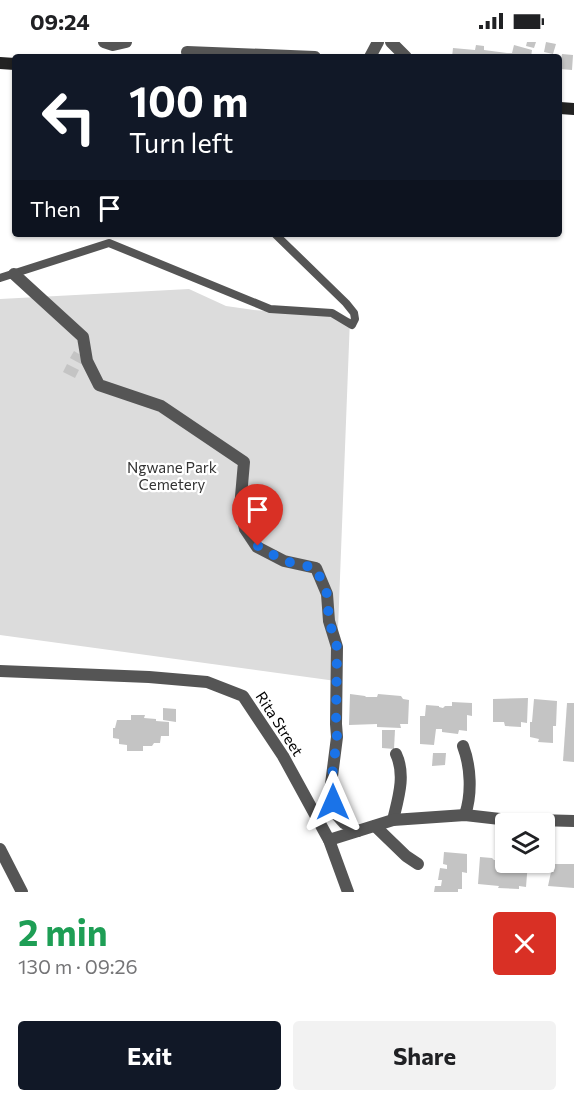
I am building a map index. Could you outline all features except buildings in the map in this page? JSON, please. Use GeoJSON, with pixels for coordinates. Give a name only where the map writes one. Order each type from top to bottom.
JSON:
{"type":"FeatureCollection","features":[{"type":"Feature","properties":{"kind":"street"},"geometry":{"type":"LineString","coordinates":[[104,42],[113,45],[126,42]]}},
{"type":"Feature","properties":{"kind":"street"},"geometry":{"type":"LineString","coordinates":[[186,54],[204,42]]}},
{"type":"Feature","properties":{"kind":"street"},"geometry":{"type":"LineString","coordinates":[[392,42],[403,54]]}},
{"type":"Feature","properties":{"kind":"street"},"geometry":{"type":"LineString","coordinates":[[14,274],[84,337],[87,361],[99,385],[161,405],[244,462],[240,508],[245,530],[258,546],[284,561],[316,568],[327,594],[329,621],[337,647],[337,737],[330,792],[335,813],[358,831]]}},
{"type":"Feature","properties":{"kind":"street","name":"Rita Street"},"geometry":{"type":"LineString","coordinates":[[0,671],[149,677],[207,682],[243,696],[283,756],[329,840],[348,892]]}},
{"type":"Feature","properties":{"kind":"street"},"geometry":{"type":"LineString","coordinates":[[463,746],[466,752],[470,793],[465,815]]}},
{"type":"Feature","properties":{"kind":"street"},"geometry":{"type":"LineString","coordinates":[[393,820],[401,775],[396,754]]}},
{"type":"Feature","properties":{"kind":"street"},"geometry":{"type":"LineString","coordinates":[[329,840],[393,820],[465,815],[495,818]]}},
{"type":"Feature","properties":{"kind":"street"},"geometry":{"type":"LineString","coordinates":[[555,821],[574,821]]}},
{"type":"Feature","properties":{"kind":"street"},"geometry":{"type":"LineString","coordinates":[[375,826],[406,856],[418,864]]}},
{"type":"Feature","properties":{"kind":"street"},"geometry":{"type":"LineString","coordinates":[[0,849],[22,892]]}},
{"type":"Feature","properties":{"kind":"lane"},"geometry":{"type":"LineString","coordinates":[[0,278],[109,243],[270,309],[332,313],[352,325],[355,319],[354,313],[346,303],[278,237]]}},
{"type":"Feature","properties":{"kind":"green space","name":"Ngwane Park Cemetery"},"geometry":{"type":"Polygon","coordinates":[[[189,289],[226,306],[350,318],[336,681],[0,635],[0,299],[189,289]]]}},
{"type":"Feature","properties":{"kind":"route"},"geometry":{"type":"LineString","coordinates":[[258,546],[284,561],[316,568],[327,594],[329,621],[337,647],[337,737],[330,792],[333,802]]}}]}
